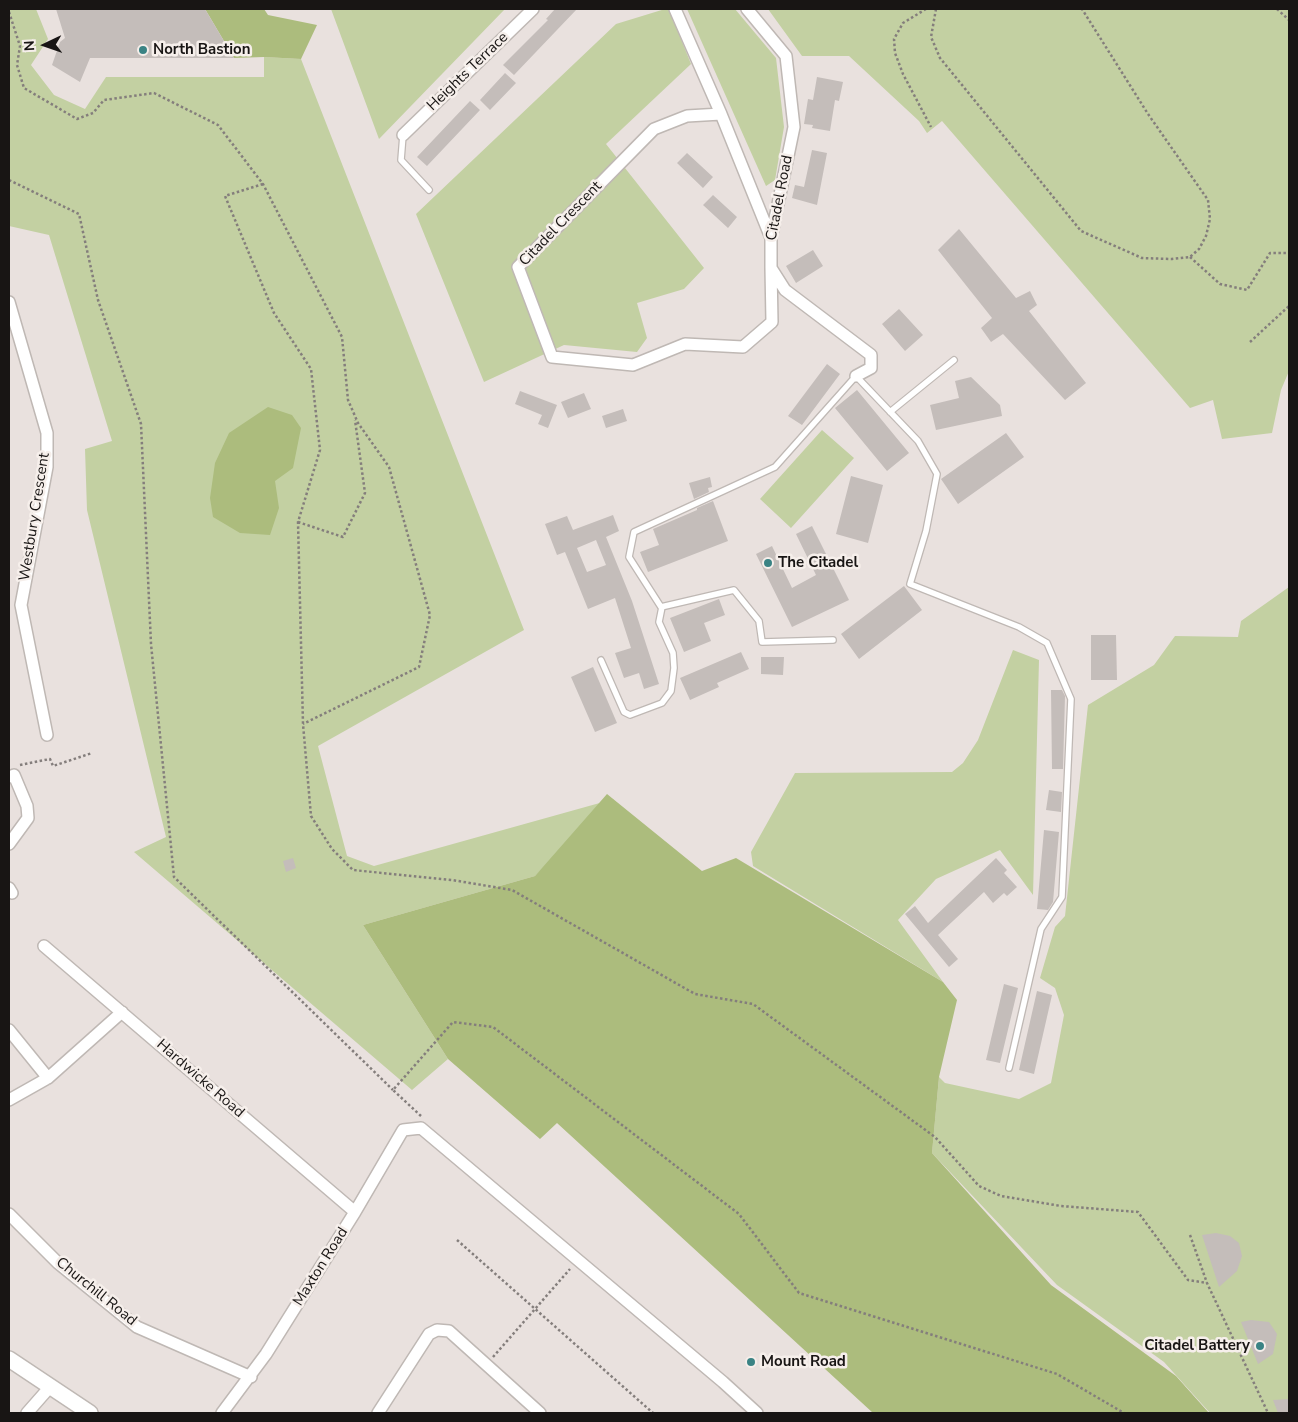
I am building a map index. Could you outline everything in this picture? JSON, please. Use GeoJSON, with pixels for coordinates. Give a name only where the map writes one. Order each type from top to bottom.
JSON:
{"type":"FeatureCollection","features":[{"type":"Feature","properties":{"kind":"main road"},"geometry":{"type":"LineString","coordinates":[[9,1359],[49,1388],[90,1413]]}},
{"type":"Feature","properties":{"kind":"street","name":"Heights Terrace"},"geometry":{"type":"LineString","coordinates":[[403,135],[533,9]]}},
{"type":"Feature","properties":{"kind":"street"},"geometry":{"type":"LineString","coordinates":[[675,9],[721,114],[771,238]]}},
{"type":"Feature","properties":{"kind":"street","name":"Citadel Road"},"geometry":{"type":"LineString","coordinates":[[746,9],[786,56],[794,127],[771,238],[771,268]]}},
{"type":"Feature","properties":{"kind":"street","name":"Citadel Crescent"},"geometry":{"type":"LineString","coordinates":[[721,114],[687,116],[654,129],[518,267],[552,357],[633,365],[685,344],[742,347],[772,322],[771,268]]}},
{"type":"Feature","properties":{"kind":"street"},"geometry":{"type":"LineString","coordinates":[[771,268],[785,290],[871,355],[871,368],[856,376]]}},
{"type":"Feature","properties":{"kind":"street","name":"Westbury Crescent"},"geometry":{"type":"LineString","coordinates":[[9,302],[47,433],[47,467],[21,605],[47,735]]}},
{"type":"Feature","properties":{"kind":"street"},"geometry":{"type":"LineString","coordinates":[[9,844],[28,818],[27,806],[13,772]]}},
{"type":"Feature","properties":{"kind":"street","name":"Hardwicke Road"},"geometry":{"type":"LineString","coordinates":[[44,946],[355,1212]]}},
{"type":"Feature","properties":{"kind":"street"},"geometry":{"type":"LineString","coordinates":[[9,1100],[48,1078],[122,1012]]}},
{"type":"Feature","properties":{"kind":"street"},"geometry":{"type":"LineString","coordinates":[[9,1030],[48,1078]]}},
{"type":"Feature","properties":{"kind":"street"},"geometry":{"type":"LineString","coordinates":[[421,1128],[723,1382],[757,1413]]}},
{"type":"Feature","properties":{"kind":"street","name":"Maxton Road"},"geometry":{"type":"LineString","coordinates":[[222,1413],[251,1377],[355,1212],[403,1130],[421,1128]]}},
{"type":"Feature","properties":{"kind":"street","name":"Churchill Road"},"geometry":{"type":"LineString","coordinates":[[9,1214],[58,1263],[138,1327],[251,1377]]}},
{"type":"Feature","properties":{"kind":"street"},"geometry":{"type":"LineString","coordinates":[[378,1413],[429,1334],[438,1330],[449,1331],[540,1413]]}},
{"type":"Feature","properties":{"kind":"street"},"geometry":{"type":"LineString","coordinates":[[27,1413],[49,1388]]}},
{"type":"Feature","properties":{"kind":"lane"},"geometry":{"type":"LineString","coordinates":[[403,135],[401,160],[428,190]]}},
{"type":"Feature","properties":{"kind":"lane"},"geometry":{"type":"LineString","coordinates":[[890,412],[954,360]]}},
{"type":"Feature","properties":{"kind":"lane"},"geometry":{"type":"LineString","coordinates":[[601,660],[624,712],[630,715],[662,703],[671,691],[674,668],[673,653],[659,622],[662,607],[629,557],[634,532],[775,467],[856,376],[918,441],[937,474],[926,531],[910,584],[1011,624],[1047,643],[1071,699],[1062,897],[1041,929],[1008,1068]]}},
{"type":"Feature","properties":{"kind":"lane"},"geometry":{"type":"LineString","coordinates":[[662,607],[734,590],[759,621],[762,642],[832,640]]}},
{"type":"Feature","properties":{"kind":"path"},"geometry":{"type":"LineString","coordinates":[[926,9],[903,23],[894,39],[895,53],[903,74],[932,127]]}},
{"type":"Feature","properties":{"kind":"path"},"geometry":{"type":"LineString","coordinates":[[936,9],[931,37],[940,58],[1081,231],[1142,258],[1172,259],[1190,257],[1199,248],[1206,236],[1210,219],[1208,200],[1148,114],[1082,9]]}},
{"type":"Feature","properties":{"kind":"path"},"geometry":{"type":"LineString","coordinates":[[1277,9],[1289,20]]}},
{"type":"Feature","properties":{"kind":"path"},"geometry":{"type":"LineString","coordinates":[[9,12],[20,46],[17,64],[24,88],[77,119],[93,113],[104,100],[154,93],[218,124],[263,184],[342,337],[348,400],[355,416],[388,467],[430,616],[419,668],[303,724]]}},
{"type":"Feature","properties":{"kind":"path"},"geometry":{"type":"LineString","coordinates":[[9,180],[78,214],[98,300],[141,424],[151,644],[174,877],[424,1119],[421,1128]]}},
{"type":"Feature","properties":{"kind":"path"},"geometry":{"type":"LineString","coordinates":[[263,184],[225,196],[274,313],[311,369],[320,450],[298,522],[303,724],[311,816],[332,849],[353,870],[452,880],[512,890],[695,994],[753,1004],[935,1137],[979,1186],[1001,1196],[1061,1206],[1138,1212],[1188,1280],[1207,1283]]}},
{"type":"Feature","properties":{"kind":"path"},"geometry":{"type":"LineString","coordinates":[[1190,257],[1220,284],[1247,290],[1270,253],[1289,253]]}},
{"type":"Feature","properties":{"kind":"path"},"geometry":{"type":"LineString","coordinates":[[1250,342],[1289,306]]}},
{"type":"Feature","properties":{"kind":"path"},"geometry":{"type":"LineString","coordinates":[[298,522],[343,537],[365,493],[355,416]]}},
{"type":"Feature","properties":{"kind":"path"},"geometry":{"type":"LineString","coordinates":[[13,772],[50,759],[53,766],[92,753]]}},
{"type":"Feature","properties":{"kind":"path"},"geometry":{"type":"LineString","coordinates":[[393,1090],[453,1022],[493,1027],[739,1214],[799,1293],[1057,1374],[1124,1413]]}},
{"type":"Feature","properties":{"kind":"path"},"geometry":{"type":"LineString","coordinates":[[1190,1235],[1207,1283],[1268,1413]]}},
{"type":"Feature","properties":{"kind":"path"},"geometry":{"type":"LineString","coordinates":[[457,1240],[652,1413]]}},
{"type":"Feature","properties":{"kind":"path"},"geometry":{"type":"LineString","coordinates":[[486,1365],[578,1260]]}},
{"type":"Feature","properties":{"kind":"green space"},"geometry":{"type":"Polygon","coordinates":[[[9,9],[36,9],[48,39],[31,65],[54,95],[85,109],[106,77],[264,77],[264,57],[301,59],[524,630],[318,746],[347,856],[374,866],[614,799],[535,876],[363,925],[448,1059],[412,1090],[134,852],[166,837],[87,510],[85,449],[112,441],[49,235],[9,226],[9,9]]]}},
{"type":"Feature","properties":{"kind":"green space"},"geometry":{"type":"Polygon","coordinates":[[[205,9],[264,9],[268,15],[317,25],[301,59],[234,58],[205,9]]]}},
{"type":"Feature","properties":{"kind":"green space"},"geometry":{"type":"Polygon","coordinates":[[[331,9],[505,9],[379,139],[331,9]]]}},
{"type":"Feature","properties":{"kind":"green space"},"geometry":{"type":"Polygon","coordinates":[[[669,9],[691,64],[606,144],[704,268],[684,289],[637,303],[647,338],[637,352],[564,345],[484,382],[416,214],[616,24],[669,9]]]}},
{"type":"Feature","properties":{"kind":"green space"},"geometry":{"type":"Polygon","coordinates":[[[687,9],[735,9],[776,58],[784,127],[775,180],[766,186],[687,9]]]}},
{"type":"Feature","properties":{"kind":"green space"},"geometry":{"type":"Polygon","coordinates":[[[768,9],[1289,9],[1289,371],[1281,390],[1272,433],[1222,439],[1213,400],[1190,408],[942,121],[927,133],[919,121],[849,56],[802,56],[768,9]]]}},
{"type":"Feature","properties":{"kind":"green space"},"geometry":{"type":"Polygon","coordinates":[[[268,407],[292,415],[301,428],[293,468],[275,481],[279,508],[270,535],[240,533],[213,517],[210,498],[215,463],[229,433],[268,407]]]}},
{"type":"Feature","properties":{"kind":"green space"},"geometry":{"type":"Polygon","coordinates":[[[822,430],[854,458],[791,528],[760,499],[822,430]]]}},
{"type":"Feature","properties":{"kind":"green space"},"geometry":{"type":"Polygon","coordinates":[[[1289,587],[1289,1413],[1210,1413],[1164,1362],[1057,1285],[932,1153],[939,1077],[945,1083],[1019,1099],[1051,1083],[1064,1015],[1055,988],[1040,978],[1055,927],[1065,916],[1088,705],[1154,665],[1175,636],[1238,637],[1241,621],[1289,587]]]}},
{"type":"Feature","properties":{"kind":"green space"},"geometry":{"type":"Polygon","coordinates":[[[1013,650],[1039,660],[1033,895],[1000,850],[936,879],[898,920],[943,982],[753,866],[751,852],[795,773],[952,772],[963,763],[978,740],[1013,650]]]}},
{"type":"Feature","properties":{"kind":"green space"},"geometry":{"type":"Polygon","coordinates":[[[607,794],[702,871],[736,858],[943,982],[957,1000],[939,1077],[932,1153],[1051,1285],[1176,1376],[1209,1413],[873,1413],[557,1123],[540,1139],[448,1059],[363,925],[535,876],[607,794]]]}},
{"type":"Feature","properties":{"kind":"building","name":"North Bastion"},"geometry":{"type":"Polygon","coordinates":[[[56,9],[205,9],[234,58],[90,58],[80,82],[52,65],[60,42],[65,38],[56,9]]]}},
{"type":"Feature","properties":{"kind":"building"},"geometry":{"type":"Polygon","coordinates":[[[555,9],[577,9],[514,75],[503,65],[548,20],[546,19],[555,9]]]}},
{"type":"Feature","properties":{"kind":"building"},"geometry":{"type":"Polygon","coordinates":[[[505,73],[516,83],[490,110],[480,100],[505,73]]]}},
{"type":"Feature","properties":{"kind":"building"},"geometry":{"type":"Polygon","coordinates":[[[817,77],[843,82],[839,101],[835,100],[830,131],[812,128],[813,125],[804,124],[808,99],[813,100],[817,77]]]}},
{"type":"Feature","properties":{"kind":"building"},"geometry":{"type":"Polygon","coordinates":[[[470,101],[480,110],[427,166],[417,157],[470,101]]]}},
{"type":"Feature","properties":{"kind":"building"},"geometry":{"type":"Polygon","coordinates":[[[812,150],[827,153],[817,205],[792,198],[795,185],[804,187],[812,150]]]}},
{"type":"Feature","properties":{"kind":"building"},"geometry":{"type":"Polygon","coordinates":[[[687,153],[713,177],[703,188],[677,163],[687,153]]]}},
{"type":"Feature","properties":{"kind":"building"},"geometry":{"type":"Polygon","coordinates":[[[713,195],[737,217],[728,228],[703,205],[713,195]]]}},
{"type":"Feature","properties":{"kind":"building"},"geometry":{"type":"Polygon","coordinates":[[[959,229],[1016,298],[1030,291],[1037,305],[1029,311],[1086,383],[1065,400],[1003,334],[991,342],[981,328],[992,318],[938,250],[959,229]]]}},
{"type":"Feature","properties":{"kind":"building"},"geometry":{"type":"Polygon","coordinates":[[[813,250],[823,266],[796,283],[786,266],[813,250]]]}},
{"type":"Feature","properties":{"kind":"building"},"geometry":{"type":"Polygon","coordinates":[[[899,309],[923,335],[905,351],[882,324],[899,309]]]}},
{"type":"Feature","properties":{"kind":"building"},"geometry":{"type":"Polygon","coordinates":[[[827,364],[840,374],[802,425],[788,416],[827,364]]]}},
{"type":"Feature","properties":{"kind":"building"},"geometry":{"type":"Polygon","coordinates":[[[971,377],[1000,405],[1002,416],[936,430],[930,405],[959,398],[955,381],[971,377]]]}},
{"type":"Feature","properties":{"kind":"building"},"geometry":{"type":"Polygon","coordinates":[[[857,390],[909,453],[887,471],[835,408],[857,390]]]}},
{"type":"Feature","properties":{"kind":"building"},"geometry":{"type":"Polygon","coordinates":[[[520,391],[557,405],[548,428],[538,424],[542,415],[515,404],[520,391]]]}},
{"type":"Feature","properties":{"kind":"building"},"geometry":{"type":"Polygon","coordinates":[[[584,393],[591,409],[568,418],[561,402],[584,393]]]}},
{"type":"Feature","properties":{"kind":"building"},"geometry":{"type":"Polygon","coordinates":[[[623,409],[627,421],[606,428],[602,416],[623,409]]]}},
{"type":"Feature","properties":{"kind":"building"},"geometry":{"type":"Polygon","coordinates":[[[1006,433],[1024,457],[958,504],[941,479],[1006,433]]]}},
{"type":"Feature","properties":{"kind":"building"},"geometry":{"type":"Polygon","coordinates":[[[851,476],[883,485],[868,543],[836,534],[851,476]]]}},
{"type":"Feature","properties":{"kind":"building"},"geometry":{"type":"Polygon","coordinates":[[[710,477],[712,487],[708,488],[709,492],[694,499],[689,483],[710,477]]]}},
{"type":"Feature","properties":{"kind":"building"},"geometry":{"type":"Polygon","coordinates":[[[713,501],[728,541],[648,572],[640,552],[659,545],[653,529],[713,501]]]}},
{"type":"Feature","properties":{"kind":"building"},"geometry":{"type":"Polygon","coordinates":[[[613,515],[619,531],[606,537],[632,601],[659,684],[644,689],[639,673],[624,678],[615,653],[631,648],[615,598],[588,609],[565,552],[557,555],[545,524],[567,516],[573,530],[613,515]],[[596,540],[577,548],[587,572],[606,565],[596,540]]]}},
{"type":"Feature","properties":{"kind":"building"},"geometry":{"type":"Polygon","coordinates":[[[812,526],[849,600],[792,627],[756,554],[772,546],[792,588],[816,575],[796,534],[812,526]]]}},
{"type":"Feature","properties":{"kind":"building"},"geometry":{"type":"Polygon","coordinates":[[[904,586],[922,610],[859,659],[841,634],[904,586]]]}},
{"type":"Feature","properties":{"kind":"building"},"geometry":{"type":"Polygon","coordinates":[[[719,599],[725,615],[704,623],[711,641],[684,652],[670,618],[719,599]]]}},
{"type":"Feature","properties":{"kind":"building"},"geometry":{"type":"Polygon","coordinates":[[[1091,635],[1116,635],[1117,680],[1091,680],[1091,635]]]}},
{"type":"Feature","properties":{"kind":"building"},"geometry":{"type":"Polygon","coordinates":[[[741,652],[749,669],[717,683],[719,687],[690,700],[680,678],[741,652]]]}},
{"type":"Feature","properties":{"kind":"building"},"geometry":{"type":"Polygon","coordinates":[[[761,657],[784,657],[783,675],[761,674],[761,657]]]}},
{"type":"Feature","properties":{"kind":"building"},"geometry":{"type":"Polygon","coordinates":[[[593,667],[617,723],[595,732],[571,677],[593,667]]]}},
{"type":"Feature","properties":{"kind":"building"},"geometry":{"type":"Polygon","coordinates":[[[1051,690],[1062,690],[1065,696],[1063,769],[1052,769],[1051,690]]]}},
{"type":"Feature","properties":{"kind":"building"},"geometry":{"type":"Polygon","coordinates":[[[1049,790],[1062,792],[1061,812],[1046,810],[1049,790]]]}},
{"type":"Feature","properties":{"kind":"building"},"geometry":{"type":"Polygon","coordinates":[[[1044,830],[1059,832],[1053,902],[1048,910],[1037,909],[1044,830]]]}},
{"type":"Feature","properties":{"kind":"building"},"geometry":{"type":"Polygon","coordinates":[[[293,858],[296,868],[286,872],[283,861],[293,858]]]}},
{"type":"Feature","properties":{"kind":"building"},"geometry":{"type":"Polygon","coordinates":[[[996,858],[1007,870],[1004,873],[1017,887],[1007,896],[1004,893],[993,903],[984,892],[938,935],[958,959],[949,967],[905,914],[915,906],[928,923],[996,858]]]}},
{"type":"Feature","properties":{"kind":"building"},"geometry":{"type":"Polygon","coordinates":[[[1004,984],[1018,988],[1000,1063],[986,1060],[1004,984]]]}},
{"type":"Feature","properties":{"kind":"building"},"geometry":{"type":"Polygon","coordinates":[[[1037,991],[1052,995],[1034,1074],[1019,1070],[1037,991]]]}},
{"type":"Feature","properties":{"kind":"building"},"geometry":{"type":"Polygon","coordinates":[[[1216,1233],[1230,1236],[1239,1243],[1242,1256],[1237,1271],[1219,1287],[1202,1235],[1216,1233]]]}},
{"type":"Feature","properties":{"kind":"building"},"geometry":{"type":"Polygon","coordinates":[[[1251,1320],[1269,1322],[1277,1334],[1273,1354],[1258,1364],[1241,1322],[1251,1320]]]}},
{"type":"Feature","properties":{"kind":"building"},"geometry":{"type":"Polygon","coordinates":[[[1289,1399],[1289,1413],[1278,1413],[1273,1400],[1289,1399]]]}},
{"type":"Feature","properties":{"kind":"place","name":"North Bastion"},"geometry":{"type":"Point","coordinates":[143,50]}},
{"type":"Feature","properties":{"kind":"place","name":"The Citadel"},"geometry":{"type":"Point","coordinates":[768,563]}},
{"type":"Feature","properties":{"kind":"place","name":"Citadel Battery"},"geometry":{"type":"Point","coordinates":[1260,1346]}},
{"type":"Feature","properties":{"kind":"place","name":"Mount Road"},"geometry":{"type":"Point","coordinates":[751,1362]}}]}
